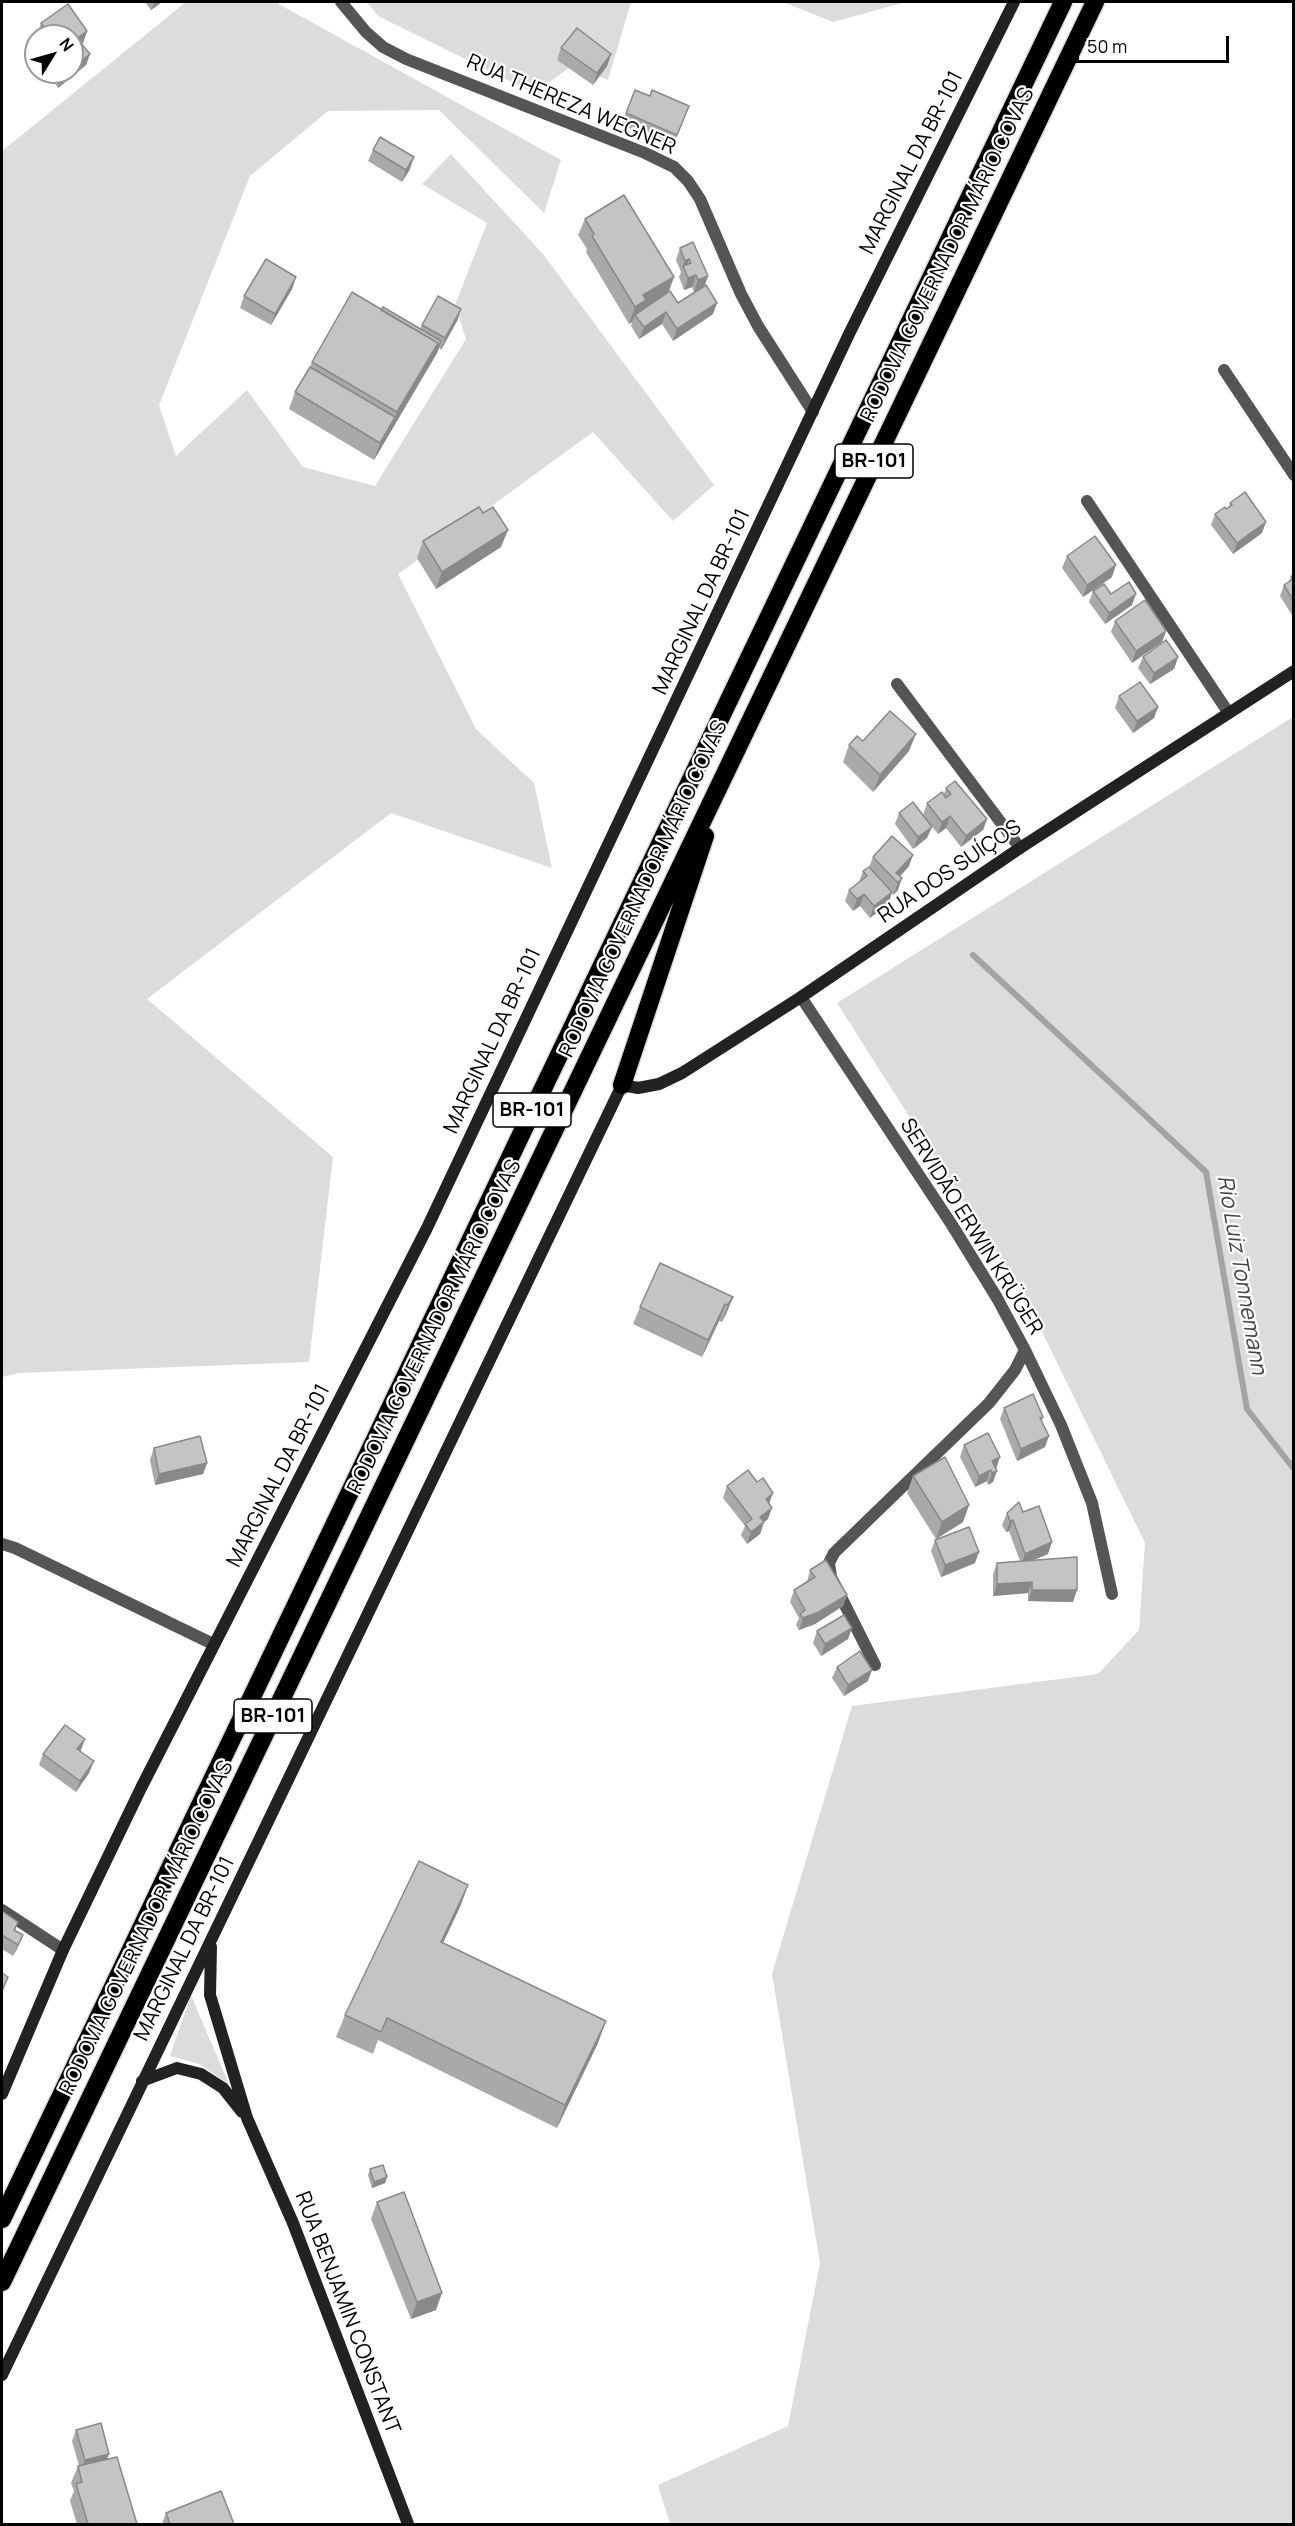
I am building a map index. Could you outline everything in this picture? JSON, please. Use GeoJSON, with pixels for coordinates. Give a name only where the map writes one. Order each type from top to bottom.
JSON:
{"type":"FeatureCollection","features":[{"type":"Feature","properties":{"kind":"highway","name":"RODOVIA GOVERNADOR MÁRIO COVAS"},"geometry":{"type":"LineString","coordinates":[[2,2218],[1063,2]]}},
{"type":"Feature","properties":{"kind":"highway","name":"RODOVIA GOVERNADOR MÁRIO COVAS"},"geometry":{"type":"LineString","coordinates":[[2,2283],[1095,2]]}},
{"type":"Feature","properties":{"kind":"highway"},"geometry":{"type":"LineString","coordinates":[[622,1085],[731,758]]}},
{"type":"Feature","properties":{"kind":"main road","name":"MARGINAL DA BR-101"},"geometry":{"type":"LineString","coordinates":[[2,2094],[63,1950],[213,1644],[316,1448],[427,1228],[880,270],[1014,2]]}},
{"type":"Feature","properties":{"kind":"main road","name":"RUA DOS SUÍÇOS"},"geometry":{"type":"LineString","coordinates":[[622,1085],[638,1088],[659,1084],[682,1073],[801,997],[1020,848],[1293,672]]}},
{"type":"Feature","properties":{"kind":"main road","name":"MARGINAL DA BR-101"},"geometry":{"type":"LineString","coordinates":[[2,2375],[622,1085]]}},
{"type":"Feature","properties":{"kind":"main road","name":"RUA BENJAMIN CONSTANT"},"geometry":{"type":"LineString","coordinates":[[211,1943],[210,1995],[247,2118],[293,2223],[408,2524]]}},
{"type":"Feature","properties":{"kind":"main road","name":"RUA BENJAMIN CONSTANT"},"geometry":{"type":"LineString","coordinates":[[142,2081],[177,2068],[201,2074],[223,2088],[247,2118]]}},
{"type":"Feature","properties":{"kind":"street","name":"RUA THEREZA WEGNER"},"geometry":{"type":"LineString","coordinates":[[341,2],[366,32],[383,46],[406,58],[645,153],[674,167],[688,181],[700,199],[758,326],[813,412]]}},
{"type":"Feature","properties":{"kind":"street"},"geometry":{"type":"LineString","coordinates":[[1224,370],[1293,475]]}},
{"type":"Feature","properties":{"kind":"street"},"geometry":{"type":"LineString","coordinates":[[1087,501],[1228,712]]}},
{"type":"Feature","properties":{"kind":"street"},"geometry":{"type":"LineString","coordinates":[[897,684],[1020,848]]}},
{"type":"Feature","properties":{"kind":"street","name":"SERVIDÃO ERWIN KRÜGER"},"geometry":{"type":"LineString","coordinates":[[801,997],[952,1225],[997,1298],[1025,1350],[1061,1425],[1086,1485],[1112,1594]]}},
{"type":"Feature","properties":{"kind":"street"},"geometry":{"type":"LineString","coordinates":[[875,1665],[831,1577],[829,1563],[834,1552],[988,1403],[1015,1370],[1025,1350]]}},
{"type":"Feature","properties":{"kind":"street"},"geometry":{"type":"LineString","coordinates":[[2,1544],[15,1548],[213,1644]]}},
{"type":"Feature","properties":{"kind":"street"},"geometry":{"type":"LineString","coordinates":[[2,1910],[63,1950]]}},
{"type":"Feature","properties":{"kind":"shaded area"},"geometry":{"type":"Polygon","coordinates":[[[186,2],[275,2],[561,160],[544,213],[439,110],[328,111],[250,176],[159,405],[176,456],[247,390],[303,467],[375,486],[466,339],[455,305],[487,223],[422,184],[451,154],[543,254],[714,485],[673,521],[593,432],[398,574],[476,729],[534,783],[552,868],[391,813],[147,999],[333,1157],[309,1362],[19,1373],[2,1377],[2,151],[186,2]]]}},
{"type":"Feature","properties":{"kind":"shaded area"},"geometry":{"type":"Polygon","coordinates":[[[367,2],[631,2],[608,80],[573,65],[534,93],[378,16],[367,2]]]}},
{"type":"Feature","properties":{"kind":"shaded area"},"geometry":{"type":"Polygon","coordinates":[[[783,2],[901,2],[833,22],[783,2]]]}},
{"type":"Feature","properties":{"kind":"shaded area"},"geometry":{"type":"Polygon","coordinates":[[[1293,717],[1293,2524],[670,2524],[658,2485],[788,2426],[820,2263],[772,1974],[852,1706],[1098,1674],[1139,1630],[1145,1543],[1028,1303],[837,1003],[1293,717]]]}},
{"type":"Feature","properties":{"kind":"shaded area"},"geometry":{"type":"Polygon","coordinates":[[[191,1995],[229,2084],[199,2064],[170,2056],[191,1995]]]}},
{"type":"Feature","properties":{"kind":"building"},"geometry":{"type":"Polygon","coordinates":[[[68,4],[82,24],[42,24],[68,4]]]}},
{"type":"Feature","properties":{"kind":"building"},"geometry":{"type":"Polygon","coordinates":[[[577,28],[611,54],[597,73],[561,48],[577,28]]]}},
{"type":"Feature","properties":{"kind":"building"},"geometry":{"type":"Polygon","coordinates":[[[84,47],[90,54],[84,59],[84,47]]]}},
{"type":"Feature","properties":{"kind":"building"},"geometry":{"type":"Polygon","coordinates":[[[635,90],[650,96],[652,90],[689,106],[677,135],[626,113],[635,90]]]}},
{"type":"Feature","properties":{"kind":"building"},"geometry":{"type":"Polygon","coordinates":[[[380,137],[414,157],[406,170],[373,150],[380,137]]]}},
{"type":"Feature","properties":{"kind":"building"},"geometry":{"type":"Polygon","coordinates":[[[624,195],[674,277],[643,295],[646,300],[635,307],[592,236],[594,234],[585,219],[624,195]]]}},
{"type":"Feature","properties":{"kind":"building"},"geometry":{"type":"Polygon","coordinates":[[[693,242],[708,276],[698,280],[696,275],[688,278],[683,266],[691,263],[689,259],[685,261],[680,248],[693,242]]]}},
{"type":"Feature","properties":{"kind":"building"},"geometry":{"type":"Polygon","coordinates":[[[266,259],[296,277],[275,314],[244,296],[266,259]]]}},
{"type":"Feature","properties":{"kind":"building"},"geometry":{"type":"Polygon","coordinates":[[[706,285],[717,303],[677,329],[666,312],[644,327],[635,315],[670,291],[678,303],[706,285]]]}},
{"type":"Feature","properties":{"kind":"building"},"geometry":{"type":"Polygon","coordinates":[[[352,292],[438,343],[397,412],[312,362],[352,292]]]}},
{"type":"Feature","properties":{"kind":"building"},"geometry":{"type":"Polygon","coordinates":[[[438,296],[461,309],[445,338],[422,325],[438,296]]]}},
{"type":"Feature","properties":{"kind":"building"},"geometry":{"type":"Polygon","coordinates":[[[383,307],[441,341],[434,354],[438,343],[381,310],[383,307]]]}},
{"type":"Feature","properties":{"kind":"building"},"geometry":{"type":"Polygon","coordinates":[[[310,367],[395,417],[380,443],[295,392],[310,367]]]}},
{"type":"Feature","properties":{"kind":"building"},"geometry":{"type":"Polygon","coordinates":[[[1245,492],[1266,522],[1237,543],[1215,514],[1232,505],[1230,503],[1245,492]]]}},
{"type":"Feature","properties":{"kind":"building"},"geometry":{"type":"Polygon","coordinates":[[[479,507],[483,513],[493,507],[508,530],[442,572],[423,541],[479,507]]]}},
{"type":"Feature","properties":{"kind":"building"},"geometry":{"type":"Polygon","coordinates":[[[1095,536],[1116,565],[1087,585],[1067,556],[1095,536]]]}},
{"type":"Feature","properties":{"kind":"building"},"geometry":{"type":"Polygon","coordinates":[[[1293,579],[1293,600],[1284,585],[1293,579]]]}},
{"type":"Feature","properties":{"kind":"building"},"geometry":{"type":"Polygon","coordinates":[[[1129,582],[1136,594],[1109,613],[1093,591],[1104,584],[1111,594],[1129,582]]]}},
{"type":"Feature","properties":{"kind":"building"},"geometry":{"type":"Polygon","coordinates":[[[1145,600],[1166,631],[1136,651],[1115,621],[1145,600]]]}},
{"type":"Feature","properties":{"kind":"building"},"geometry":{"type":"Polygon","coordinates":[[[1166,640],[1178,657],[1154,673],[1143,657],[1166,640]]]}},
{"type":"Feature","properties":{"kind":"building"},"geometry":{"type":"Polygon","coordinates":[[[1140,682],[1158,707],[1137,721],[1119,696],[1140,682]]]}},
{"type":"Feature","properties":{"kind":"building"},"geometry":{"type":"Polygon","coordinates":[[[890,711],[916,734],[880,775],[849,745],[857,736],[863,741],[890,711]]]}},
{"type":"Feature","properties":{"kind":"building"},"geometry":{"type":"Polygon","coordinates":[[[955,781],[987,819],[966,836],[950,816],[942,822],[927,803],[942,792],[946,798],[951,794],[946,788],[955,781]]]}},
{"type":"Feature","properties":{"kind":"building"},"geometry":{"type":"Polygon","coordinates":[[[913,802],[932,827],[918,837],[899,813],[913,802]]]}},
{"type":"Feature","properties":{"kind":"building"},"geometry":{"type":"Polygon","coordinates":[[[892,836],[913,855],[896,873],[902,878],[898,883],[873,857],[892,836]]]}},
{"type":"Feature","properties":{"kind":"building"},"geometry":{"type":"Polygon","coordinates":[[[869,867],[892,892],[874,906],[864,894],[857,899],[849,890],[867,876],[863,871],[869,867]]]}},
{"type":"Feature","properties":{"kind":"building"},"geometry":{"type":"Polygon","coordinates":[[[660,1263],[733,1297],[728,1305],[725,1304],[708,1340],[640,1307],[660,1263]]]}},
{"type":"Feature","properties":{"kind":"building"},"geometry":{"type":"Polygon","coordinates":[[[1033,1394],[1043,1417],[1040,1418],[1049,1436],[1021,1449],[1004,1408],[1033,1394]]]}},
{"type":"Feature","properties":{"kind":"building"},"geometry":{"type":"Polygon","coordinates":[[[988,1433],[1000,1457],[992,1461],[997,1471],[992,1473],[991,1470],[979,1476],[964,1445],[988,1433]]]}},
{"type":"Feature","properties":{"kind":"building"},"geometry":{"type":"Polygon","coordinates":[[[200,1436],[207,1463],[159,1474],[154,1448],[200,1436]]]}},
{"type":"Feature","properties":{"kind":"building"},"geometry":{"type":"Polygon","coordinates":[[[945,1457],[969,1505],[942,1522],[913,1476],[945,1457]]]}},
{"type":"Feature","properties":{"kind":"building"},"geometry":{"type":"Polygon","coordinates":[[[748,1470],[757,1482],[763,1478],[773,1493],[766,1499],[772,1508],[760,1517],[764,1522],[751,1532],[745,1524],[752,1519],[727,1486],[748,1470]]]}},
{"type":"Feature","properties":{"kind":"building"},"geometry":{"type":"Polygon","coordinates":[[[1019,1502],[1023,1512],[1039,1506],[1052,1542],[1025,1554],[1013,1520],[1010,1521],[1007,1513],[1019,1502]]]}},
{"type":"Feature","properties":{"kind":"building"},"geometry":{"type":"Polygon","coordinates":[[[969,1527],[979,1552],[945,1565],[935,1540],[969,1527]]]}},
{"type":"Feature","properties":{"kind":"building"},"geometry":{"type":"Polygon","coordinates":[[[1077,1557],[1077,1590],[1032,1590],[1032,1582],[997,1584],[997,1563],[1077,1557]]]}},
{"type":"Feature","properties":{"kind":"building"},"geometry":{"type":"Polygon","coordinates":[[[826,1560],[847,1595],[819,1612],[803,1618],[800,1614],[805,1610],[794,1590],[815,1577],[810,1570],[826,1560]]]}},
{"type":"Feature","properties":{"kind":"building"},"geometry":{"type":"Polygon","coordinates":[[[844,1615],[852,1628],[825,1644],[817,1631],[844,1615]]]}},
{"type":"Feature","properties":{"kind":"building"},"geometry":{"type":"Polygon","coordinates":[[[860,1651],[872,1670],[848,1685],[837,1667],[860,1651]]]}},
{"type":"Feature","properties":{"kind":"building"},"geometry":{"type":"Polygon","coordinates":[[[65,1725],[85,1739],[77,1749],[94,1761],[80,1781],[43,1754],[65,1725]]]}},
{"type":"Feature","properties":{"kind":"building"},"geometry":{"type":"Polygon","coordinates":[[[419,1861],[468,1885],[441,1942],[606,2021],[565,2105],[387,2018],[381,2032],[345,2015],[419,1861]]]}},
{"type":"Feature","properties":{"kind":"building"},"geometry":{"type":"Polygon","coordinates":[[[2,1911],[18,1922],[14,1930],[23,1935],[18,1945],[2,1935],[2,1911]]]}},
{"type":"Feature","properties":{"kind":"building"},"geometry":{"type":"Polygon","coordinates":[[[2,1973],[8,1977],[2,1991],[2,1973]]]}},
{"type":"Feature","properties":{"kind":"building"},"geometry":{"type":"Polygon","coordinates":[[[383,2165],[387,2177],[374,2182],[370,2169],[383,2165]]]}},
{"type":"Feature","properties":{"kind":"building"},"geometry":{"type":"Polygon","coordinates":[[[404,2192],[442,2293],[417,2302],[377,2202],[404,2192]]]}},
{"type":"Feature","properties":{"kind":"building"},"geometry":{"type":"Polygon","coordinates":[[[101,2423],[109,2454],[85,2460],[76,2430],[101,2423]]]}},
{"type":"Feature","properties":{"kind":"building"},"geometry":{"type":"Polygon","coordinates":[[[117,2457],[137,2524],[88,2524],[76,2484],[82,2482],[78,2466],[117,2457]]]}},
{"type":"Feature","properties":{"kind":"building"},"geometry":{"type":"Polygon","coordinates":[[[221,2491],[234,2524],[170,2524],[166,2513],[221,2491]]]}},
{"type":"Feature","properties":{"kind":"waterway","name":"Rio Luiz Tonnemann"},"geometry":{"type":"LineString","coordinates":[[973,955],[1206,1172],[1247,1409],[1294,1469]]}}]}
